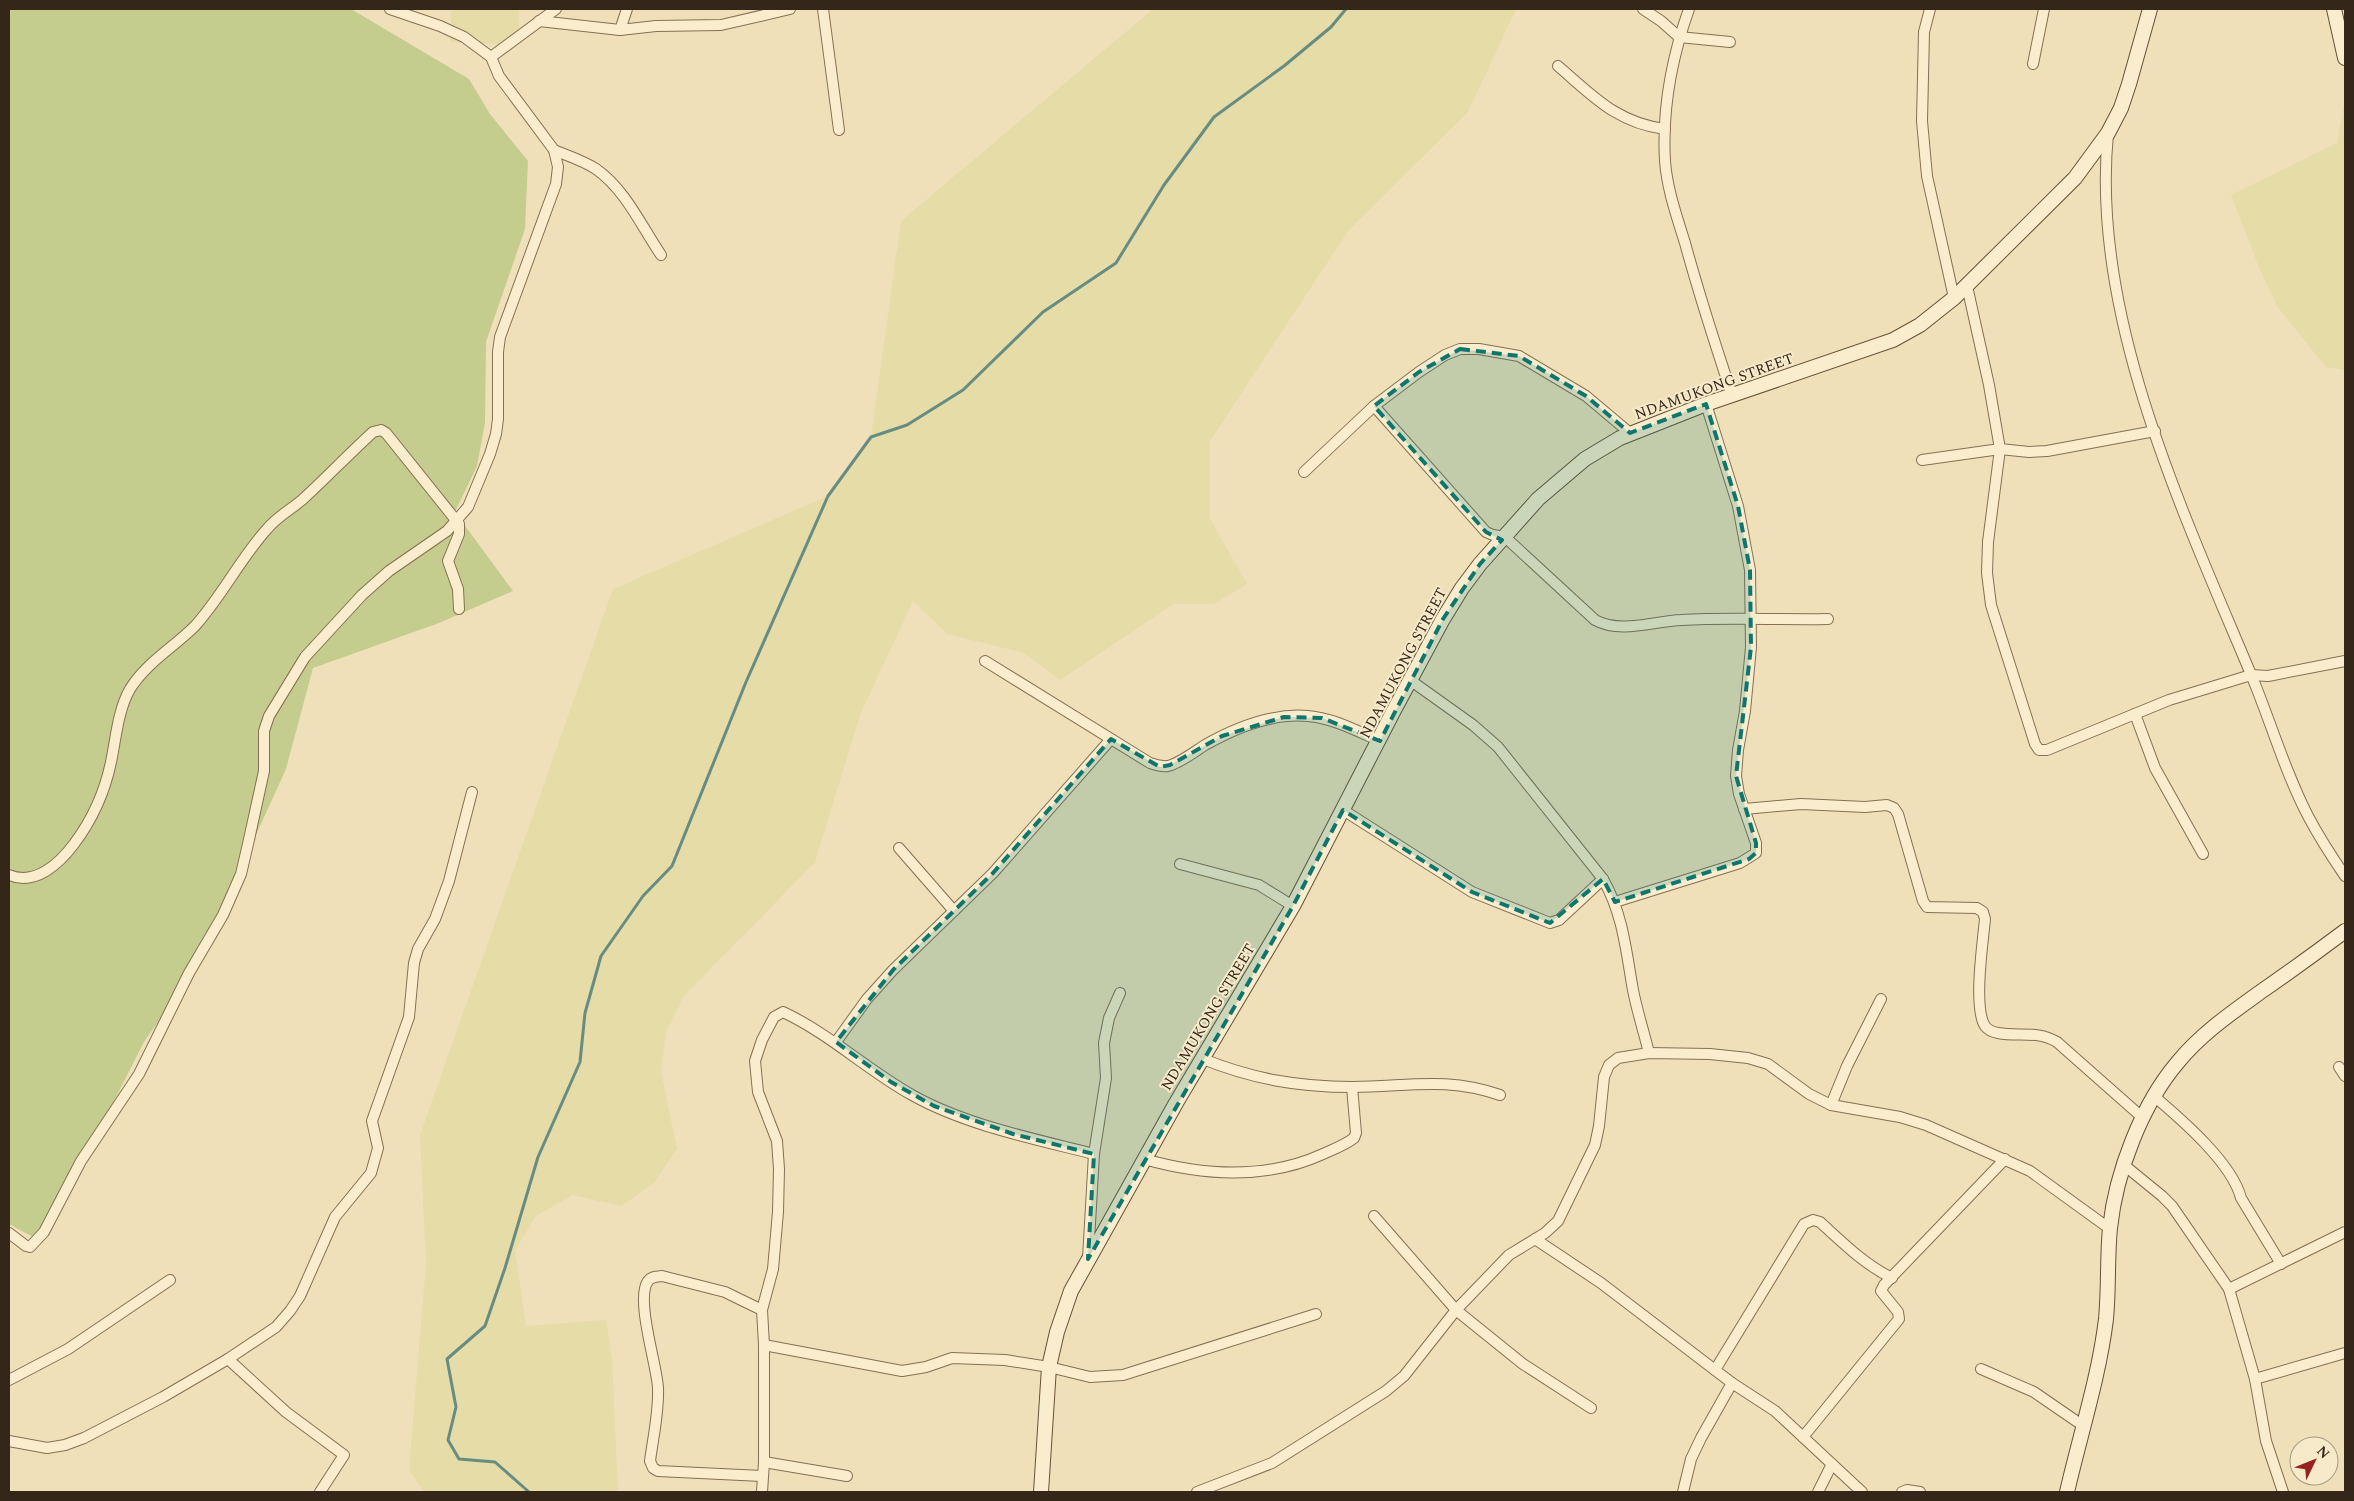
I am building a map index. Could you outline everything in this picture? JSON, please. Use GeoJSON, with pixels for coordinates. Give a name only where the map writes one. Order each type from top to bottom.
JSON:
{"type":"FeatureCollection","features":[{"type":"Feature","properties":{"kind":"main road","name":"NDAMUKONG STREET"},"geometry":{"type":"LineString","coordinates":[[1041,1492],[1049,1367],[1071,1291],[1144,1159],[1293,906],[1380,742],[1410,680],[1443,618],[1462,588],[1480,564],[1538,499],[1585,459],[1630,433],[1706,404],[1892,340],[1920,325],[1954,298],[2064,190],[2108,133],[2129,84],[2149,9]]}},
{"type":"Feature","properties":{"kind":"main road"},"geometry":{"type":"LineString","coordinates":[[2334,9],[2345,58]]}},
{"type":"Feature","properties":{"kind":"main road"},"geometry":{"type":"LineString","coordinates":[[2067,1492],[2099,1360],[2106,1319],[2110,1229],[2114,1198],[2124,1165],[2143,1118],[2177,1063],[2217,1024],[2345,931]]}},
{"type":"Feature","properties":{"kind":"street"},"geometry":{"type":"LineString","coordinates":[[9,1233],[30,1247],[44,1232],[81,1161],[139,1074],[189,973],[223,915],[241,874],[258,801],[264,771],[266,722],[305,657],[374,583],[457,522],[468,508],[490,454],[498,419],[498,352],[500,337],[556,184],[558,167],[554,150],[499,76],[491,56],[464,38],[440,26],[390,9]]}},
{"type":"Feature","properties":{"kind":"street"},"geometry":{"type":"LineString","coordinates":[[491,56],[556,9]]}},
{"type":"Feature","properties":{"kind":"street"},"geometry":{"type":"LineString","coordinates":[[620,30],[627,9]]}},
{"type":"Feature","properties":{"kind":"street"},"geometry":{"type":"LineString","coordinates":[[539,21],[620,30],[656,26],[721,26],[790,9]]}},
{"type":"Feature","properties":{"kind":"street"},"geometry":{"type":"LineString","coordinates":[[823,9],[839,130]]}},
{"type":"Feature","properties":{"kind":"street"},"geometry":{"type":"LineString","coordinates":[[1643,9],[1661,21],[1679,37],[1730,42]]}},
{"type":"Feature","properties":{"kind":"street"},"geometry":{"type":"LineString","coordinates":[[1690,9],[1679,37],[1670,76],[1665,129],[1666,163],[1674,205],[1732,395]]}},
{"type":"Feature","properties":{"kind":"street"},"geometry":{"type":"LineString","coordinates":[[1930,9],[1924,32],[1922,121],[1927,176],[1954,298]]}},
{"type":"Feature","properties":{"kind":"street"},"geometry":{"type":"LineString","coordinates":[[2033,64],[2044,9]]}},
{"type":"Feature","properties":{"kind":"street"},"geometry":{"type":"LineString","coordinates":[[1558,66],[1618,115],[1647,127],[1665,129]]}},
{"type":"Feature","properties":{"kind":"street"},"geometry":{"type":"LineString","coordinates":[[2108,133],[2105,176],[2113,266],[2128,344],[2155,431],[2187,522],[2308,815],[2345,876]]}},
{"type":"Feature","properties":{"kind":"street"},"geometry":{"type":"LineString","coordinates":[[554,150],[596,169],[608,179],[625,199],[661,255]]}},
{"type":"Feature","properties":{"kind":"street"},"geometry":{"type":"LineString","coordinates":[[1967,286],[1989,385],[2000,449],[1988,542],[1987,573],[1991,605],[2035,744],[2039,750],[2047,750],[2169,700],[2251,674],[2268,676],[2345,661]]}},
{"type":"Feature","properties":{"kind":"street"},"geometry":{"type":"LineString","coordinates":[[1304,472],[1374,406],[1445,355],[1460,350],[1479,349],[1519,356],[1593,401],[1630,433]]}},
{"type":"Feature","properties":{"kind":"street"},"geometry":{"type":"LineString","coordinates":[[1615,902],[1749,859],[1756,853],[1756,843],[1744,809],[1736,776],[1751,647],[1750,570],[1738,506],[1706,404]]}},
{"type":"Feature","properties":{"kind":"street"},"geometry":{"type":"LineString","coordinates":[[1374,406],[1486,532],[1505,537],[1595,620],[1605,626],[1620,627],[1682,620],[1828,619]]}},
{"type":"Feature","properties":{"kind":"street"},"geometry":{"type":"LineString","coordinates":[[9,876],[18,879],[34,878],[65,856],[100,798],[106,780],[122,709],[130,690],[140,674],[170,649],[210,608],[267,528],[300,501],[373,432],[381,430],[386,433],[457,522],[460,529],[448,562],[458,589],[460,609]]}},
{"type":"Feature","properties":{"kind":"street"},"geometry":{"type":"LineString","coordinates":[[1922,460],[2000,449],[2047,452],[2155,431]]}},
{"type":"Feature","properties":{"kind":"street"},"geometry":{"type":"LineString","coordinates":[[985,661],[1150,763],[1160,766],[1170,765],[1222,736],[1243,727],[1284,717],[1322,718],[1341,724],[1380,742]]}},
{"type":"Feature","properties":{"kind":"street"},"geometry":{"type":"LineString","coordinates":[[1410,680],[1473,724],[1498,747],[1603,879],[1615,902],[1627,946],[1633,992],[1649,1053]]}},
{"type":"Feature","properties":{"kind":"street"},"geometry":{"type":"LineString","coordinates":[[2135,714],[2155,768],[2203,854]]}},
{"type":"Feature","properties":{"kind":"street"},"geometry":{"type":"LineString","coordinates":[[836,1042],[877,987],[993,873],[1111,739]]}},
{"type":"Feature","properties":{"kind":"street"},"geometry":{"type":"LineString","coordinates":[[9,1441],[47,1448],[65,1445],[84,1438],[171,1392],[228,1359],[276,1326],[290,1311],[303,1289],[335,1217],[371,1173],[378,1148],[372,1121],[410,1017],[414,963],[418,949],[434,919],[449,881],[472,792]]}},
{"type":"Feature","properties":{"kind":"street"},"geometry":{"type":"LineString","coordinates":[[1744,809],[1815,804],[1865,807],[1887,805],[1894,808],[1898,814],[1922,901],[1927,907],[1977,908],[1983,912],[1985,919],[1979,991],[1983,1024],[1988,1030],[1999,1033],[2038,1033],[2048,1036],[2143,1118]]}},
{"type":"Feature","properties":{"kind":"street"},"geometry":{"type":"LineString","coordinates":[[1343,810],[1472,892],[1550,923],[1559,920],[1603,879]]}},
{"type":"Feature","properties":{"kind":"street"},"geometry":{"type":"LineString","coordinates":[[899,848],[954,911]]}},
{"type":"Feature","properties":{"kind":"street"},"geometry":{"type":"LineString","coordinates":[[1180,864],[1259,886],[1293,906]]}},
{"type":"Feature","properties":{"kind":"street"},"geometry":{"type":"LineString","coordinates":[[1088,1258],[1094,1154],[1106,1078],[1104,1043],[1106,1030],[1120,994]]}},
{"type":"Feature","properties":{"kind":"street"},"geometry":{"type":"LineString","coordinates":[[1831,1104],[1846,1066],[1881,999]]}},
{"type":"Feature","properties":{"kind":"street"},"geometry":{"type":"LineString","coordinates":[[762,1492],[764,1462],[764,1345],[762,1310],[773,1269],[778,1212],[779,1169],[777,1141],[758,1092],[755,1061],[762,1040],[774,1017],[783,1012],[836,1042],[891,1082],[934,1106],[1013,1134],[1094,1154]]}},
{"type":"Feature","properties":{"kind":"street"},"geometry":{"type":"LineString","coordinates":[[1197,1492],[1272,1463],[1386,1391],[1404,1376],[1456,1310],[1510,1255],[1546,1233],[1558,1221],[1595,1144],[1604,1077],[1609,1065],[1618,1058],[1649,1053],[1710,1054],[1748,1058],[1768,1064],[1809,1094],[1831,1104],[1900,1117],[1926,1125],[2030,1171],[2048,1182],[2110,1229]]}},
{"type":"Feature","properties":{"kind":"street"},"geometry":{"type":"LineString","coordinates":[[1202,1059],[1237,1073],[1295,1085],[1352,1087],[1440,1082],[1481,1088],[1500,1095]]}},
{"type":"Feature","properties":{"kind":"street"},"geometry":{"type":"LineString","coordinates":[[2339,1067],[2345,1076]]}},
{"type":"Feature","properties":{"kind":"street"},"geometry":{"type":"LineString","coordinates":[[1144,1159],[1195,1171],[1221,1174],[1276,1169],[1304,1162],[1354,1138],[1356,1133],[1352,1087]]}},
{"type":"Feature","properties":{"kind":"street"},"geometry":{"type":"LineString","coordinates":[[2155,1097],[2189,1126],[2219,1161],[2239,1190],[2281,1264]]}},
{"type":"Feature","properties":{"kind":"street"},"geometry":{"type":"LineString","coordinates":[[1803,1437],[1899,1319],[1898,1312],[1881,1291],[1884,1285],[2004,1159]]}},
{"type":"Feature","properties":{"kind":"street"},"geometry":{"type":"LineString","coordinates":[[2124,1165],[2172,1206],[2229,1289],[2255,1379],[2266,1441],[2283,1492]]}},
{"type":"Feature","properties":{"kind":"street"},"geometry":{"type":"LineString","coordinates":[[1374,1216],[1456,1310],[1523,1364],[1591,1408]]}},
{"type":"Feature","properties":{"kind":"street"},"geometry":{"type":"LineString","coordinates":[[1714,1370],[1804,1224],[1813,1220],[1820,1222],[1857,1256],[1873,1268],[1892,1278]]}},
{"type":"Feature","properties":{"kind":"street"},"geometry":{"type":"LineString","coordinates":[[2229,1289],[2345,1232]]}},
{"type":"Feature","properties":{"kind":"street"},"geometry":{"type":"LineString","coordinates":[[1535,1239],[1601,1283],[1714,1370],[1774,1411],[1862,1492]]}},
{"type":"Feature","properties":{"kind":"street"},"geometry":{"type":"LineString","coordinates":[[762,1310],[725,1292],[662,1276],[654,1277],[647,1282],[645,1292],[645,1318],[658,1389],[650,1462],[658,1471],[762,1476]]}},
{"type":"Feature","properties":{"kind":"street"},"geometry":{"type":"LineString","coordinates":[[9,1380],[68,1349],[170,1280]]}},
{"type":"Feature","properties":{"kind":"street"},"geometry":{"type":"LineString","coordinates":[[764,1345],[902,1371],[926,1368],[952,1358],[1005,1360],[1049,1367],[1090,1377],[1123,1375],[1316,1314]]}},
{"type":"Feature","properties":{"kind":"street"},"geometry":{"type":"LineString","coordinates":[[2255,1379],[2345,1353]]}},
{"type":"Feature","properties":{"kind":"street"},"geometry":{"type":"LineString","coordinates":[[228,1359],[286,1412],[344,1455],[320,1492]]}},
{"type":"Feature","properties":{"kind":"street"},"geometry":{"type":"LineString","coordinates":[[1982,1369],[2034,1392],[2082,1425]]}},
{"type":"Feature","properties":{"kind":"street"},"geometry":{"type":"LineString","coordinates":[[1683,1492],[1692,1459],[1701,1438],[1732,1383]]}},
{"type":"Feature","properties":{"kind":"street"},"geometry":{"type":"LineString","coordinates":[[764,1462],[847,1476]]}},
{"type":"Feature","properties":{"kind":"street"},"geometry":{"type":"LineString","coordinates":[[1818,1492],[1832,1464]]}},
{"type":"Feature","properties":{"kind":"street"},"geometry":{"type":"LineString","coordinates":[[1902,1492],[1908,1490],[1920,1492]]}},
{"type":"Feature","properties":{"kind":"highlighted area"},"geometry":{"type":"Polygon","coordinates":[[[1460,349],[1519,356],[1586,396],[1630,433],[1706,404],[1738,506],[1750,570],[1751,647],[1736,776],[1756,843],[1756,853],[1749,859],[1615,902],[1603,879],[1550,923],[1472,892],[1343,810],[1293,906],[1088,1259],[1094,1154],[1013,1134],[934,1106],[891,1082],[836,1042],[893,970],[993,873],[1111,739],[1160,767],[1170,765],[1222,736],[1284,717],[1322,718],[1380,741],[1443,619],[1480,564],[1502,540],[1486,532],[1374,406],[1419,372],[1460,349]]]}},
{"type":"Feature","properties":{"kind":"shaded area"},"geometry":{"type":"Polygon","coordinates":[[[451,9],[517,9],[519,11],[519,28],[501,44],[450,42],[451,9]]]}},
{"type":"Feature","properties":{"kind":"shaded area"},"geometry":{"type":"Polygon","coordinates":[[[1153,9],[1516,9],[1468,112],[1348,231],[1210,441],[1210,519],[1247,584],[1214,604],[1173,604],[1060,680],[1024,653],[947,634],[913,601],[860,715],[815,862],[684,996],[666,1032],[661,1071],[677,1149],[654,1183],[621,1206],[572,1195],[535,1217],[515,1251],[526,1326],[606,1320],[612,1358],[618,1492],[424,1492],[409,1470],[426,1263],[420,1135],[613,589],[828,496],[871,437],[901,221],[1153,9]]]}},
{"type":"Feature","properties":{"kind":"shaded area"},"geometry":{"type":"Polygon","coordinates":[[[2345,100],[2345,370],[2326,367],[2277,306],[2260,270],[2231,195],[2337,143],[2345,100]]]}},
{"type":"Feature","properties":{"kind":"green space"},"geometry":{"type":"Polygon","coordinates":[[[9,9],[351,9],[469,79],[490,114],[528,161],[525,229],[486,342],[485,423],[477,466],[455,512],[513,591],[439,623],[313,668],[286,769],[195,969],[144,1042],[42,1242],[9,1224],[9,9]]]}},
{"type":"Feature","properties":{"kind":"waterway"},"geometry":{"type":"LineString","coordinates":[[529,1492],[495,1462],[459,1459],[448,1440],[456,1407],[447,1359],[485,1326],[505,1268],[538,1157],[580,1062],[585,1013],[601,956],[643,896],[672,866],[746,682],[828,496],[871,437],[907,425],[963,390],[1043,312],[1116,263],[1164,185],[1214,117],[1284,66],[1331,27],[1346,9]]}}]}
